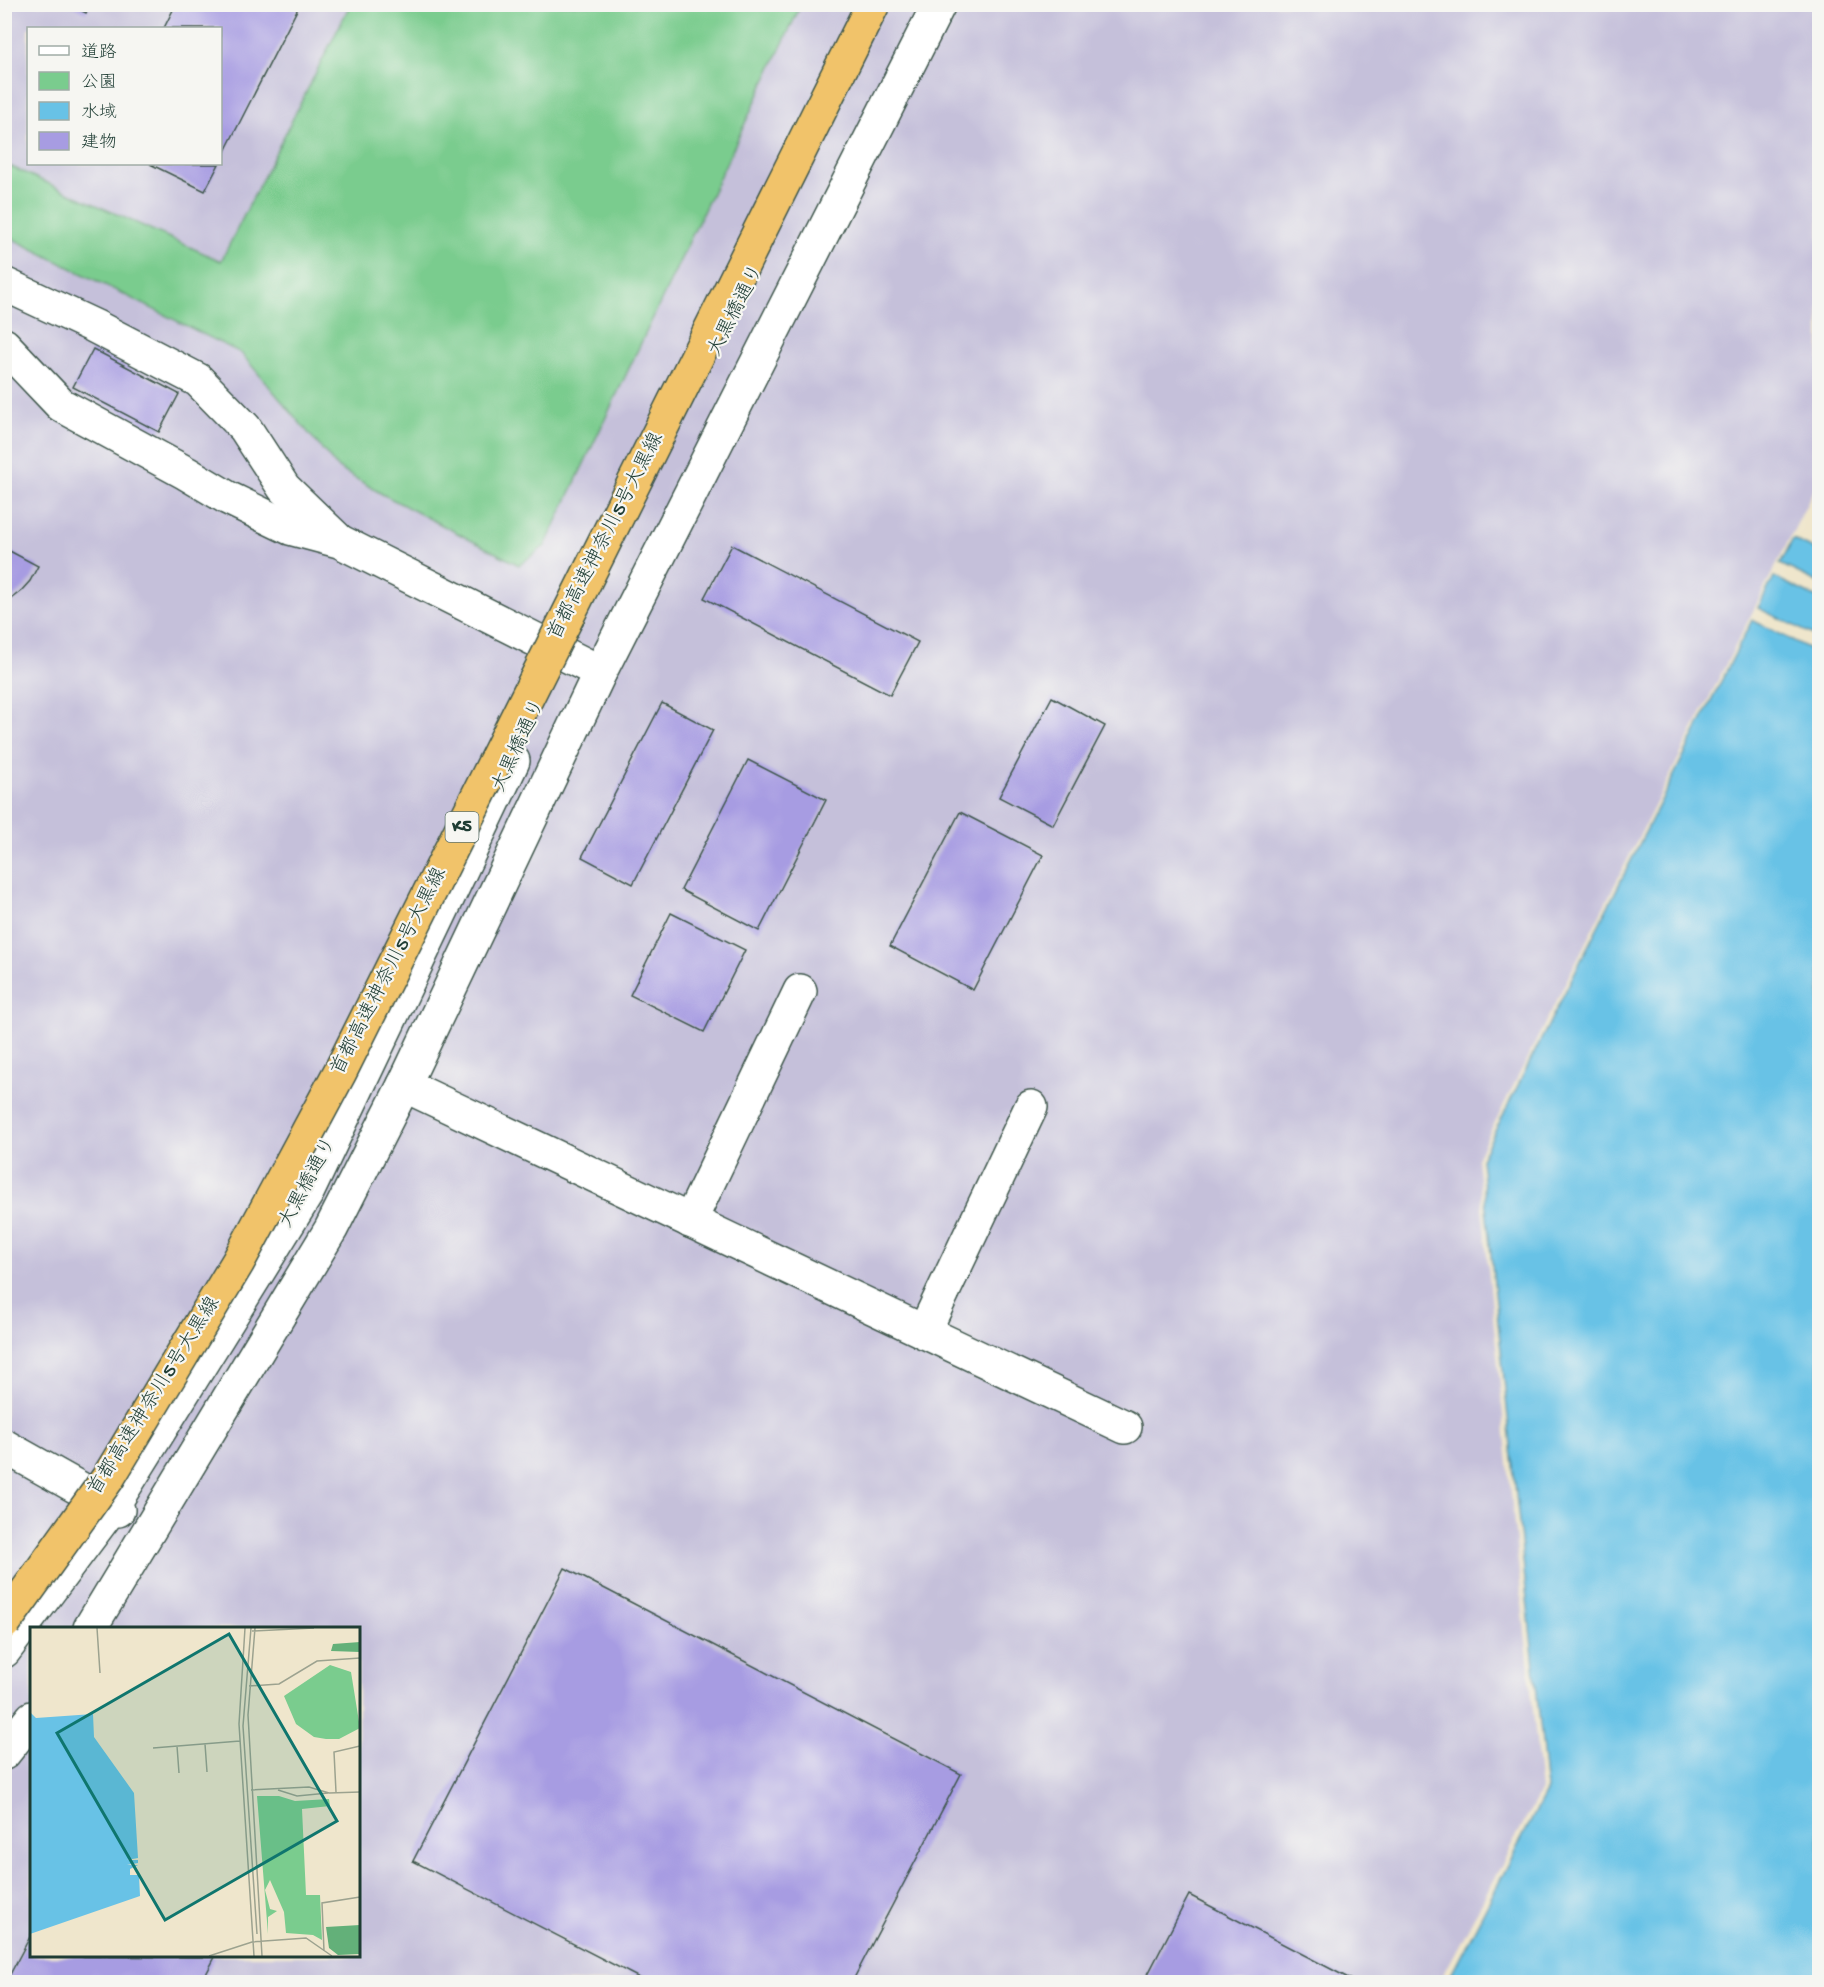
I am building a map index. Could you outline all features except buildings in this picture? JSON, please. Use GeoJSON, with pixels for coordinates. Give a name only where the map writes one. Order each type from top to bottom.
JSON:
{"type":"FeatureCollection","features":[{"type":"Feature","properties":{"kind":"highway","name":"首都高速神奈川5号大黒線"},"geometry":{"type":"LineString","coordinates":[[4,1589],[91,1468],[222,1253],[329,1053],[855,4]]}},
{"type":"Feature","properties":{"kind":"highway","name":"首都高速神奈川5号大黒線"},"geometry":{"type":"LineString","coordinates":[[4,1623],[114,1468],[238,1262],[340,1072],[873,4]]}},
{"type":"Feature","properties":{"kind":"street","name":"大黒橋通り"},"geometry":{"type":"LineString","coordinates":[[4,1651],[112,1507],[307,1193],[564,654],[890,4]]}},
{"type":"Feature","properties":{"kind":"street","name":"大黒橋通り"},"geometry":{"type":"LineString","coordinates":[[91,1627],[332,1229],[404,1085],[600,672],[939,4]]}},
{"type":"Feature","properties":{"kind":"street"},"geometry":{"type":"LineString","coordinates":[[4,284],[94,326],[198,380],[245,428],[284,488],[339,541]]}},
{"type":"Feature","properties":{"kind":"street"},"geometry":{"type":"LineString","coordinates":[[4,345],[61,405],[228,498],[290,528],[339,541],[600,672]]}},
{"type":"Feature","properties":{"kind":"street"},"geometry":{"type":"LineString","coordinates":[[690,1221],[800,991]]}},
{"type":"Feature","properties":{"kind":"street"},"geometry":{"type":"LineString","coordinates":[[404,1085],[1125,1427]]}},
{"type":"Feature","properties":{"kind":"street"},"geometry":{"type":"LineString","coordinates":[[924,1332],[1031,1107]]}},
{"type":"Feature","properties":{"kind":"street"},"geometry":{"type":"LineString","coordinates":[[4,1446],[150,1529]]}},
{"type":"Feature","properties":{"kind":"street"},"geometry":{"type":"LineString","coordinates":[[4,1753],[30,1720]]}},
{"type":"Feature","properties":{"kind":"shaded area"},"geometry":{"type":"Polygon","coordinates":[[[5,5],[1819,5],[1819,480],[1477,1158],[1541,1790],[1442,1978],[1450,1982],[5,1982],[5,5]]]}},
{"type":"Feature","properties":{"kind":"green space"},"geometry":{"type":"Polygon","coordinates":[[[350,5],[801,5],[545,546],[519,565],[382,494],[338,468],[241,353],[5,235],[5,164],[221,261],[350,5]]]}},
{"type":"Feature","properties":{"kind":"water"},"geometry":{"type":"Polygon","coordinates":[[[1793,539],[1819,552],[1819,583],[1780,564],[1793,539]]]}},
{"type":"Feature","properties":{"kind":"water"},"geometry":{"type":"Polygon","coordinates":[[[1774,577],[1819,599],[1819,638],[1758,608],[1774,577]]]}},
{"type":"Feature","properties":{"kind":"water"},"geometry":{"type":"Polygon","coordinates":[[[1752,620],[1820,654],[1819,1982],[1466,1982],[1451,1975],[1547,1790],[1481,1159],[1752,620]]]}}]}
